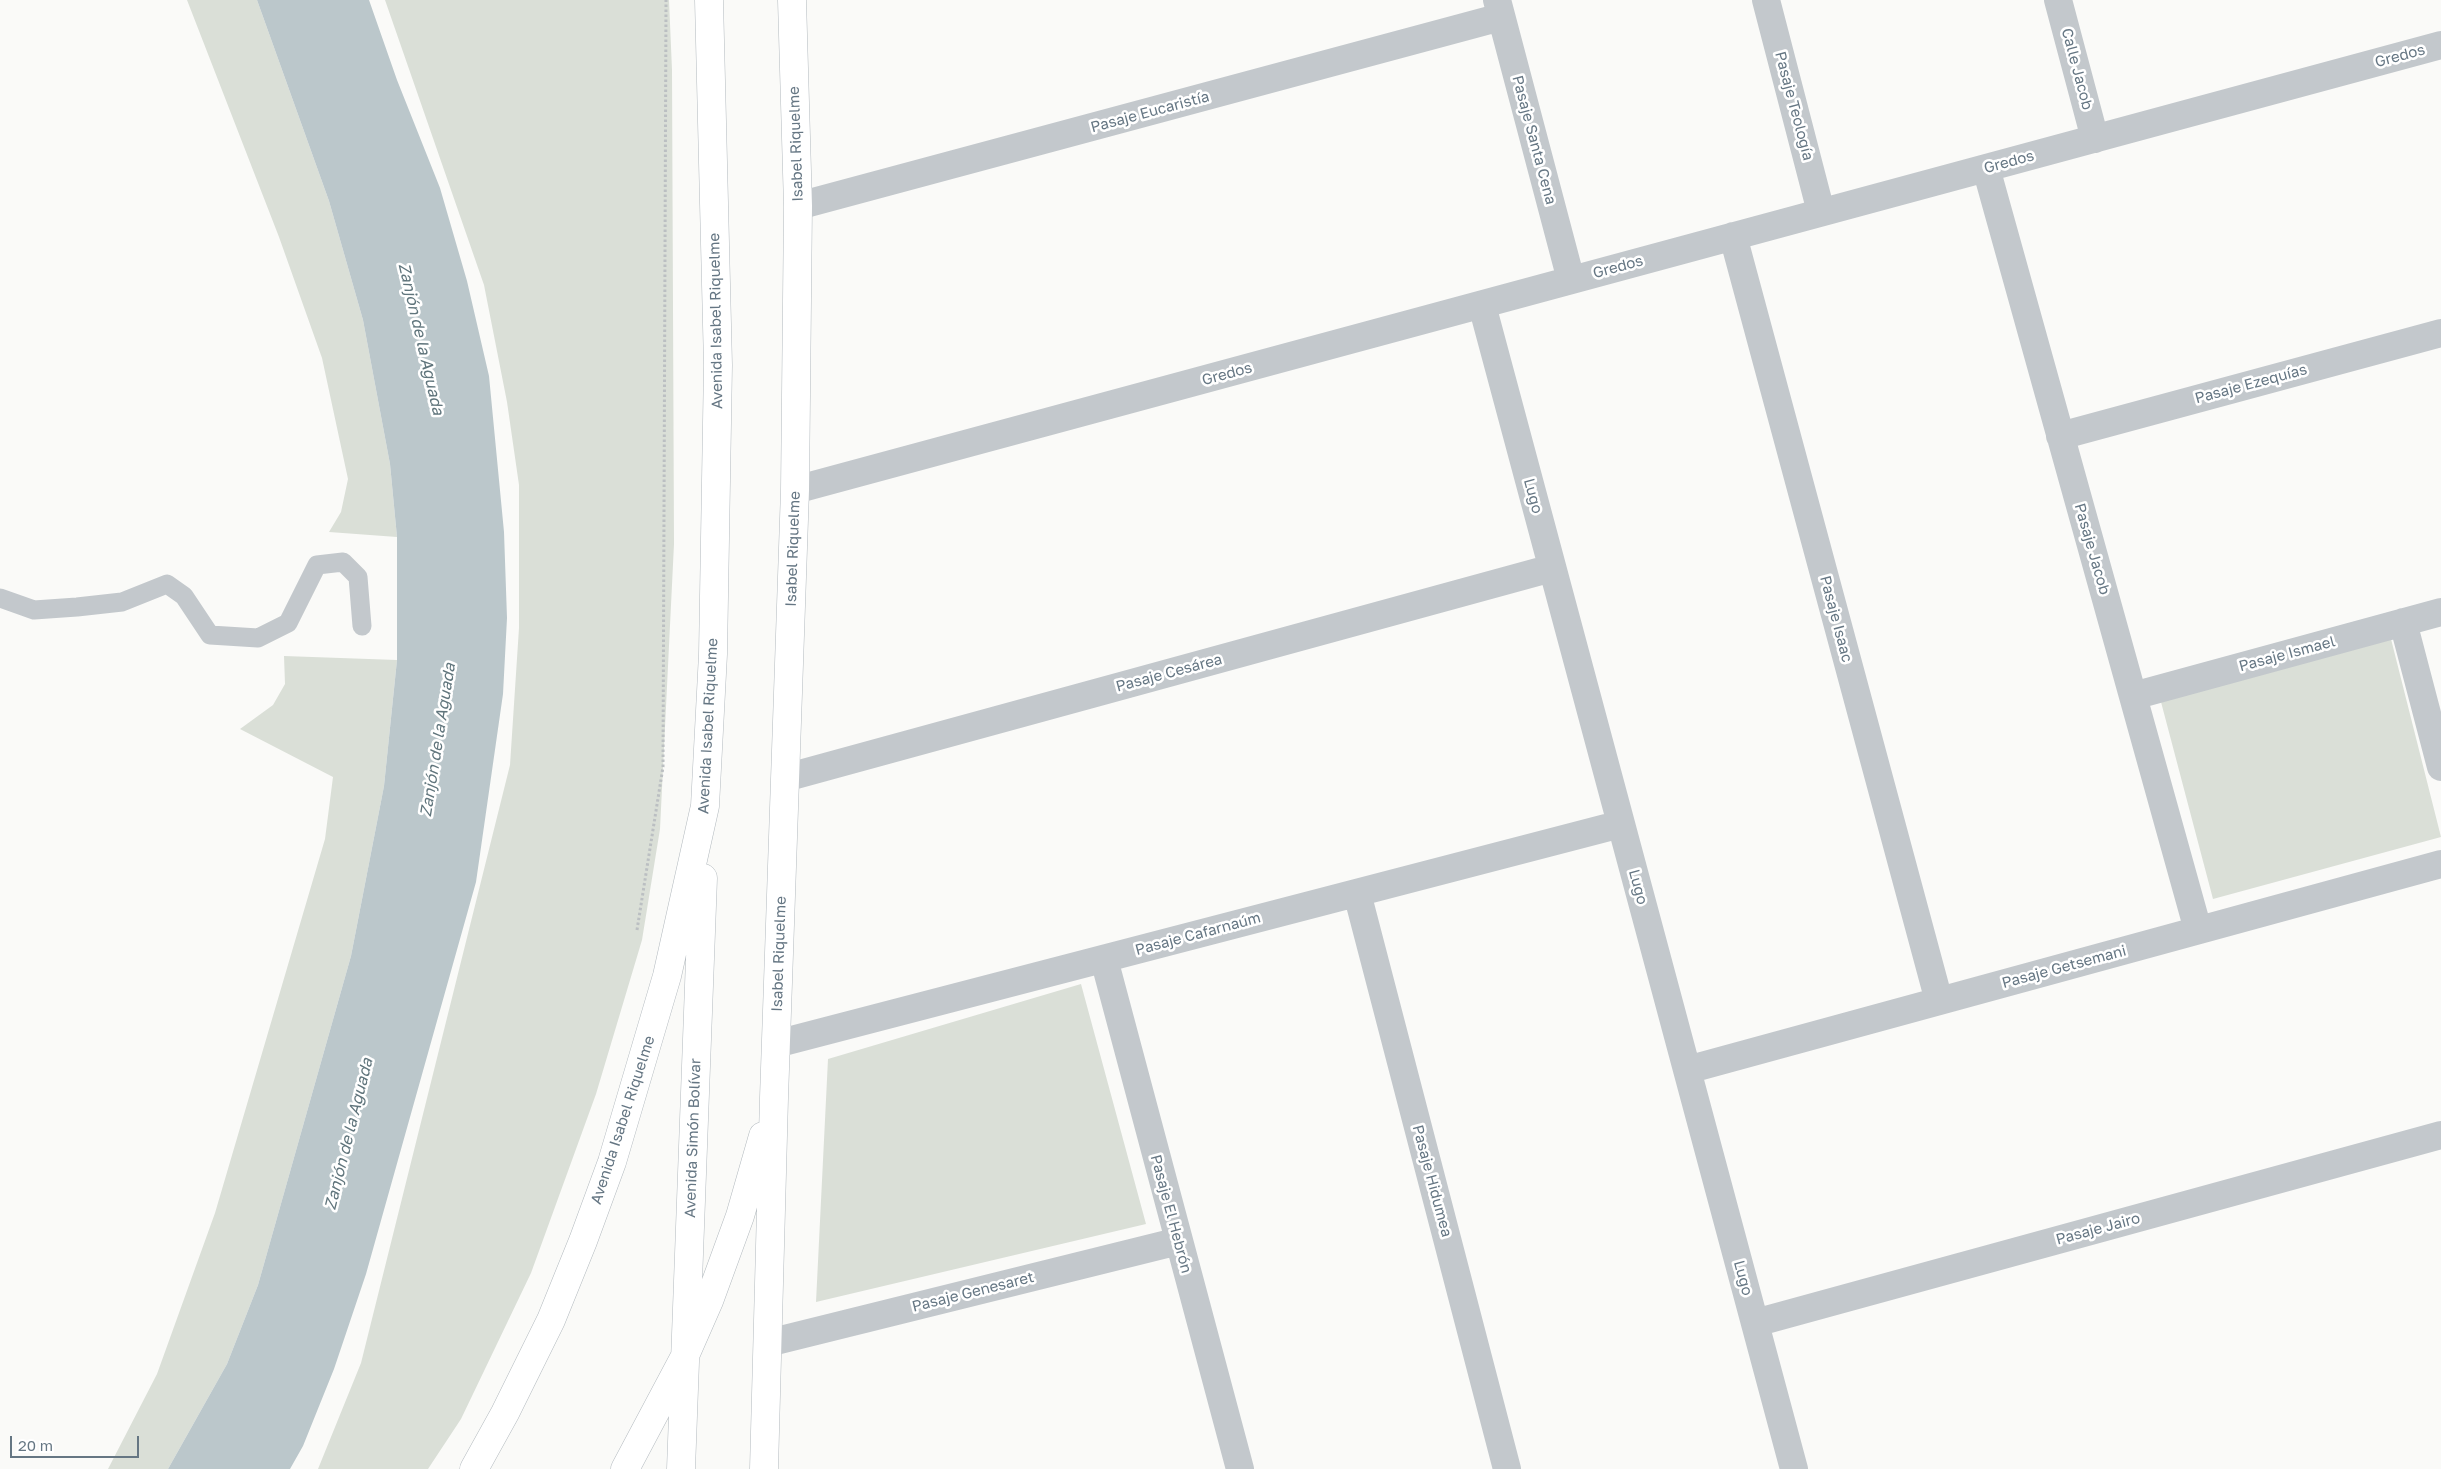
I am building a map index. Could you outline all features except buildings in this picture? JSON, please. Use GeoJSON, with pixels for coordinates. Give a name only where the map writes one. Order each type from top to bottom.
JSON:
{"type":"FeatureCollection","features":[{"type":"Feature","properties":{"kind":"main road","name":"Avenida Isabel Riquelme"},"geometry":{"type":"LineString","coordinates":[[474,1469],[505,1413],[551,1320],[584,1241],[612,1162],[666,976],[705,806],[714,615],[718,375],[709,0]]}},
{"type":"Feature","properties":{"kind":"main road","name":"Isabel Riquelme"},"geometry":{"type":"LineString","coordinates":[[774,1098],[795,490],[798,206],[792,0]]}},
{"type":"Feature","properties":{"kind":"main road","name":"Avenida Simón Bolívar"},"geometry":{"type":"LineString","coordinates":[[681,1469],[705,806]]}},
{"type":"Feature","properties":{"kind":"main road"},"geometry":{"type":"LineString","coordinates":[[625,1469],[684,1358],[709,1301],[740,1216],[774,1098]]}},
{"type":"Feature","properties":{"kind":"main road"},"geometry":{"type":"LineString","coordinates":[[764,1469],[774,1098]]}},
{"type":"Feature","properties":{"kind":"street","name":"Pasaje Teología"},"geometry":{"type":"LineString","coordinates":[[1766,0],[1821,212]]}},
{"type":"Feature","properties":{"kind":"street","name":"Calle Jacob"},"geometry":{"type":"LineString","coordinates":[[2058,0],[2096,139]]}},
{"type":"Feature","properties":{"kind":"street","name":"Pasaje Eucaristía"},"geometry":{"type":"LineString","coordinates":[[798,206],[1499,9]]}},
{"type":"Feature","properties":{"kind":"street","name":"Pasaje Santa Cena"},"geometry":{"type":"LineString","coordinates":[[1499,9],[1571,280]]}},
{"type":"Feature","properties":{"kind":"street","name":"Gredos"},"geometry":{"type":"LineString","coordinates":[[795,490],[2441,45]]}},
{"type":"Feature","properties":{"kind":"street","name":"Pasaje Jacob"},"geometry":{"type":"LineString","coordinates":[[1986,168],[2198,930]]}},
{"type":"Feature","properties":{"kind":"street","name":"Pasaje Isaac"},"geometry":{"type":"LineString","coordinates":[[1733,236],[1939,1001]]}},
{"type":"Feature","properties":{"kind":"street","name":"Lugo"},"geometry":{"type":"LineString","coordinates":[[1482,305],[1794,1469]]}},
{"type":"Feature","properties":{"kind":"street","name":"Pasaje Ezequías"},"geometry":{"type":"LineString","coordinates":[[2060,436],[2441,333]]}},
{"type":"Feature","properties":{"kind":"street","name":"Pasaje Cesárea"},"geometry":{"type":"LineString","coordinates":[[785,778],[1552,568]]}},
{"type":"Feature","properties":{"kind":"street","name":"Pasaje Ismael"},"geometry":{"type":"LineString","coordinates":[[2133,696],[2441,612]]}},
{"type":"Feature","properties":{"kind":"street"},"geometry":{"type":"LineString","coordinates":[[2403,622],[2441,767]]}},
{"type":"Feature","properties":{"kind":"street","name":"Pasaje Cafarnaúm"},"geometry":{"type":"LineString","coordinates":[[776,1044],[1621,824]]}},
{"type":"Feature","properties":{"kind":"street","name":"Pasaje Getsemani"},"geometry":{"type":"LineString","coordinates":[[1687,1070],[2441,864]]}},
{"type":"Feature","properties":{"kind":"street","name":"Pasaje Hidumea"},"geometry":{"type":"LineString","coordinates":[[1357,893],[1507,1469]]}},
{"type":"Feature","properties":{"kind":"street","name":"Pasaje El Hebrón"},"geometry":{"type":"LineString","coordinates":[[1104,959],[1240,1469]]}},
{"type":"Feature","properties":{"kind":"street","name":"Pasaje Jairo"},"geometry":{"type":"LineString","coordinates":[[1755,1323],[2441,1135]]}},
{"type":"Feature","properties":{"kind":"street","name":"Pasaje Genesaret"},"geometry":{"type":"LineString","coordinates":[[768,1343],[1178,1241]]}},
{"type":"Feature","properties":{"kind":"lane"},"geometry":{"type":"LineString","coordinates":[[0,598],[34,610],[77,607],[122,602],[167,584],[184,596],[210,635],[258,638],[288,623],[317,565],[343,562],[358,577],[362,626]]}},
{"type":"Feature","properties":{"kind":"path"},"geometry":{"type":"LineString","coordinates":[[636,938],[662,767],[666,0]]}},
{"type":"Feature","properties":{"kind":"shaded area"},"geometry":{"type":"Polygon","coordinates":[[[187,0],[257,0],[329,201],[363,320],[390,464],[397,537],[329,532],[341,512],[348,479],[322,358],[279,237],[187,0]]]}},
{"type":"Feature","properties":{"kind":"shaded area"},"geometry":{"type":"Polygon","coordinates":[[[385,0],[669,0],[672,70],[674,544],[660,829],[642,940],[596,1094],[531,1273],[461,1419],[428,1469],[318,1469],[361,1363],[510,765],[519,628],[519,485],[507,402],[484,285],[385,0]]]}},
{"type":"Feature","properties":{"kind":"shaded area"},"geometry":{"type":"Polygon","coordinates":[[[2391,639],[2441,837],[2213,899],[2161,702],[2391,639]]]}},
{"type":"Feature","properties":{"kind":"shaded area"},"geometry":{"type":"Polygon","coordinates":[[[284,656],[397,660],[384,786],[351,956],[258,1285],[227,1364],[168,1469],[108,1469],[157,1374],[215,1213],[325,839],[333,777],[240,729],[273,705],[285,684],[284,656]]]}},
{"type":"Feature","properties":{"kind":"shaded area"},"geometry":{"type":"Polygon","coordinates":[[[1081,984],[1146,1224],[816,1302],[828,1059],[1081,984]]]}},
{"type":"Feature","properties":{"kind":"water","name":"Zanjón de la Aguada"},"geometry":{"type":"Polygon","coordinates":[[[257,0],[369,0],[397,80],[440,188],[467,281],[489,376],[504,532],[507,618],[503,694],[476,882],[366,1274],[334,1369],[303,1446],[290,1469],[168,1469],[227,1364],[258,1285],[351,956],[384,786],[397,660],[397,537],[390,464],[363,320],[329,201],[257,0]]]}}]}
